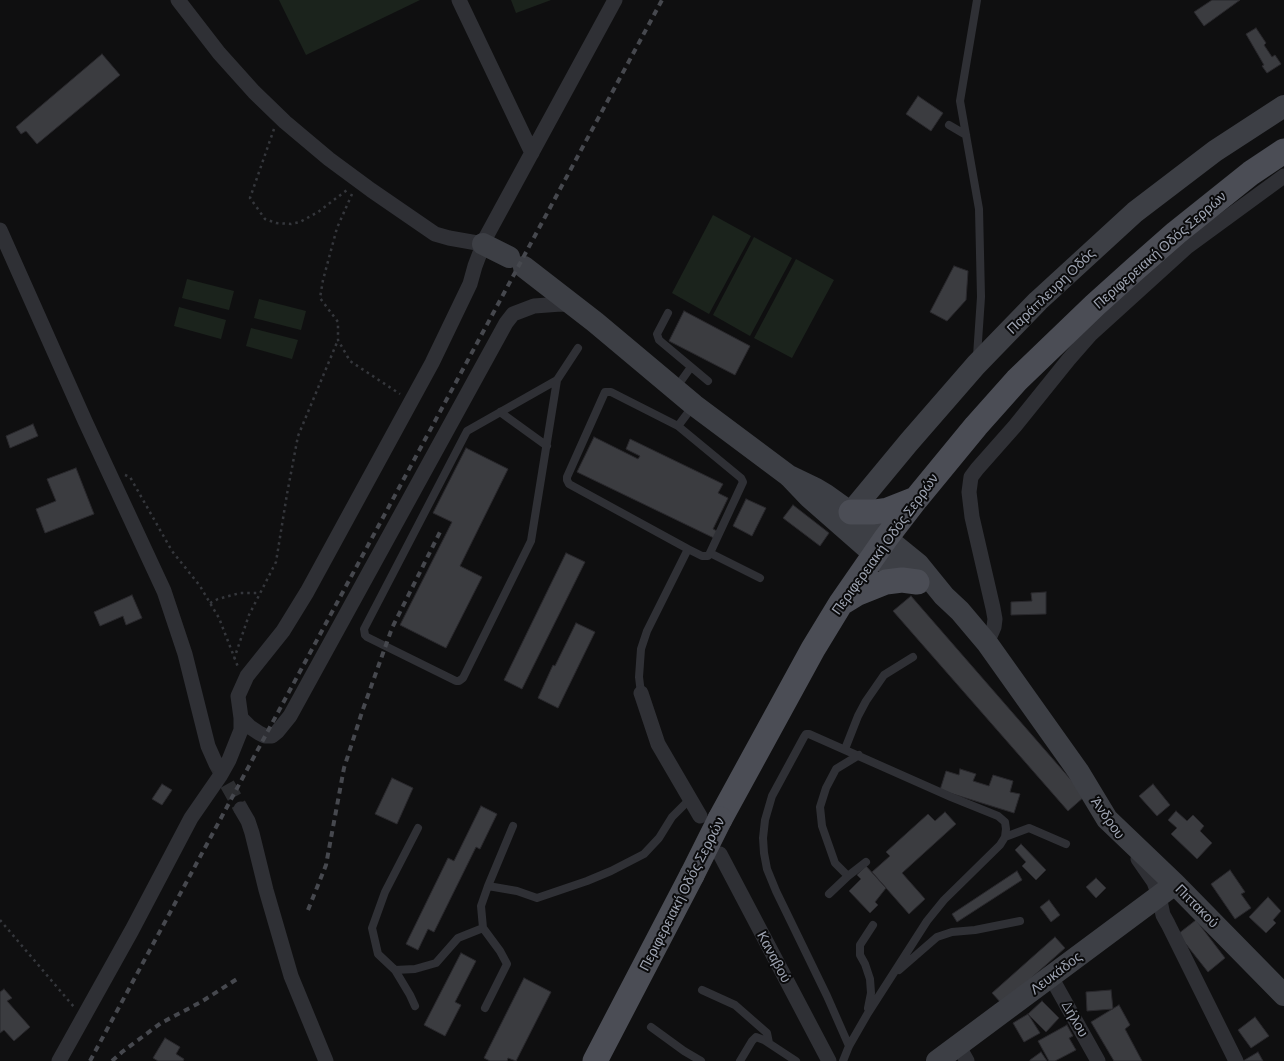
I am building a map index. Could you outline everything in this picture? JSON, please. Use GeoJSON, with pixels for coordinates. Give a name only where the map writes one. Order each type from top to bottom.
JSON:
{"type":"FeatureCollection","features":[{"type":"Feature","properties":{"kind":"main road","name":"Περιφερειακή Οδός Σερρών"},"geometry":{"type":"LineString","coordinates":[[595,1061],[692,875],[710,818],[841,603],[916,498],[996,402],[1076,324],[1176,233],[1251,173],[1284,151]]}},
{"type":"Feature","properties":{"kind":"main road"},"geometry":{"type":"LineString","coordinates":[[851,512],[888,510],[916,498]]}},
{"type":"Feature","properties":{"kind":"main road"},"geometry":{"type":"LineString","coordinates":[[841,603],[856,594],[886,582],[902,580],[917,582]]}},
{"type":"Feature","properties":{"kind":"street"},"geometry":{"type":"LineString","coordinates":[[178,0],[237,74],[279,116],[329,160],[435,234],[483,244],[517,262],[574,305],[694,405],[789,476],[860,544],[880,546],[918,564],[944,596]]}},
{"type":"Feature","properties":{"kind":"street"},"geometry":{"type":"LineString","coordinates":[[459,0],[532,152]]}},
{"type":"Feature","properties":{"kind":"street"},"geometry":{"type":"LineString","coordinates":[[59,1061],[132,930],[191,818],[224,768],[241,730],[238,696],[244,682],[283,631],[307,592],[432,363],[470,284],[483,244],[615,0]]}},
{"type":"Feature","properties":{"kind":"street","name":"Παράπλευρη Οδός"},"geometry":{"type":"LineString","coordinates":[[851,512],[908,442],[976,365],[1038,301],[1135,212],[1215,151],[1284,106]]}},
{"type":"Feature","properties":{"kind":"street"},"geometry":{"type":"LineString","coordinates":[[987,643],[994,628],[995,618],[972,517],[969,492],[971,477],[1090,335],[1187,247],[1284,176]]}},
{"type":"Feature","properties":{"kind":"street"},"geometry":{"type":"LineString","coordinates":[[0,230],[85,421],[164,591],[185,654],[208,746],[216,764]]}},
{"type":"Feature","properties":{"kind":"street"},"geometry":{"type":"LineString","coordinates":[[241,718],[250,727],[265,736],[272,736],[278,732],[290,716],[506,323],[514,314],[534,306],[574,305]]}},
{"type":"Feature","properties":{"kind":"street"},"geometry":{"type":"LineString","coordinates":[[789,476],[816,489],[851,512],[899,572],[944,596]]}},
{"type":"Feature","properties":{"kind":"street","name":"Άνδρου"},"geometry":{"type":"LineString","coordinates":[[944,596],[960,611],[987,643],[1078,771],[1107,819]]}},
{"type":"Feature","properties":{"kind":"street"},"geometry":{"type":"LineString","coordinates":[[641,693],[658,744],[690,799],[710,818]]}},
{"type":"Feature","properties":{"kind":"street"},"geometry":{"type":"LineString","coordinates":[[241,809],[252,833],[268,898],[292,976],[326,1061]]}},
{"type":"Feature","properties":{"kind":"street","name":"Πιττακού"},"geometry":{"type":"LineString","coordinates":[[1107,819],[1167,890],[1284,995]]}},
{"type":"Feature","properties":{"kind":"street","name":"Καναβού"},"geometry":{"type":"LineString","coordinates":[[720,854],[829,1061]]}},
{"type":"Feature","properties":{"kind":"street"},"geometry":{"type":"LineString","coordinates":[[1167,890],[1161,908],[1236,1061]]}},
{"type":"Feature","properties":{"kind":"street","name":"Λευκάδος"},"geometry":{"type":"LineString","coordinates":[[937,1061],[962,1053],[1051,977],[1167,890]]}},
{"type":"Feature","properties":{"kind":"street","name":"Δήλου"},"geometry":{"type":"LineString","coordinates":[[1051,977],[1098,1061]]}},
{"type":"Feature","properties":{"kind":"lane"},"geometry":{"type":"LineString","coordinates":[[976,365],[981,297],[979,209],[960,101],[977,0]]}},
{"type":"Feature","properties":{"kind":"lane"},"geometry":{"type":"LineString","coordinates":[[949,125],[966,135]]}},
{"type":"Feature","properties":{"kind":"lane"},"geometry":{"type":"LineString","coordinates":[[668,313],[657,334],[659,340],[708,381]]}},
{"type":"Feature","properties":{"kind":"lane"},"geometry":{"type":"LineString","coordinates":[[557,380],[467,431],[364,629],[365,635],[456,681],[462,680],[531,541],[557,380],[578,348]]}},
{"type":"Feature","properties":{"kind":"lane"},"geometry":{"type":"LineString","coordinates":[[675,389],[691,368]]}},
{"type":"Feature","properties":{"kind":"lane"},"geometry":{"type":"LineString","coordinates":[[605,392],[611,392],[678,426],[743,480],[743,485],[708,556],[702,556],[688,549],[570,484],[566,480],[605,392]]}},
{"type":"Feature","properties":{"kind":"lane"},"geometry":{"type":"LineString","coordinates":[[678,426],[694,405]]}},
{"type":"Feature","properties":{"kind":"lane"},"geometry":{"type":"LineString","coordinates":[[500,412],[547,446]]}},
{"type":"Feature","properties":{"kind":"lane"},"geometry":{"type":"LineString","coordinates":[[641,693],[639,677],[641,649],[647,631],[688,549]]}},
{"type":"Feature","properties":{"kind":"lane"},"geometry":{"type":"LineString","coordinates":[[710,553],[760,578]]}},
{"type":"Feature","properties":{"kind":"lane"},"geometry":{"type":"LineString","coordinates":[[845,749],[858,716],[884,675],[913,657]]}},
{"type":"Feature","properties":{"kind":"lane"},"geometry":{"type":"LineString","coordinates":[[843,1061],[849,1046],[868,1013],[926,921],[944,900],[1000,845],[1005,837],[1006,829],[1005,822],[998,816],[809,734],[804,737],[772,796],[765,820],[764,853],[776,891],[849,1046]]}},
{"type":"Feature","properties":{"kind":"lane"},"geometry":{"type":"LineString","coordinates":[[848,876],[834,863],[822,826],[820,807],[826,788],[836,769],[859,755]]}},
{"type":"Feature","properties":{"kind":"lane"},"geometry":{"type":"LineString","coordinates":[[488,886],[537,898],[588,881],[644,854],[659,838],[672,817],[690,799]]}},
{"type":"Feature","properties":{"kind":"lane"},"geometry":{"type":"LineString","coordinates":[[485,1008],[507,964],[483,928],[481,906],[513,826]]}},
{"type":"Feature","properties":{"kind":"lane"},"geometry":{"type":"LineString","coordinates":[[415,1006],[395,970],[378,954],[372,928],[385,892],[418,828]]}},
{"type":"Feature","properties":{"kind":"lane"},"geometry":{"type":"LineString","coordinates":[[1005,837],[1029,828],[1066,844]]}},
{"type":"Feature","properties":{"kind":"lane"},"geometry":{"type":"LineString","coordinates":[[829,894],[866,862]]}},
{"type":"Feature","properties":{"kind":"lane"},"geometry":{"type":"LineString","coordinates":[[892,976],[937,937],[952,932],[1020,922]]}},
{"type":"Feature","properties":{"kind":"lane"},"geometry":{"type":"LineString","coordinates":[[868,1013],[871,994],[870,979],[860,955],[860,945],[873,925]]}},
{"type":"Feature","properties":{"kind":"lane"},"geometry":{"type":"LineString","coordinates":[[395,970],[415,969],[436,963],[458,938],[483,928]]}},
{"type":"Feature","properties":{"kind":"lane"},"geometry":{"type":"LineString","coordinates":[[702,990],[735,1005],[767,1033],[769,1043]]}},
{"type":"Feature","properties":{"kind":"lane"},"geometry":{"type":"LineString","coordinates":[[651,1027],[701,1061]]}},
{"type":"Feature","properties":{"kind":"lane"},"geometry":{"type":"LineString","coordinates":[[740,1061],[756,1037],[761,1038],[796,1061]]}},
{"type":"Feature","properties":{"kind":"path"},"geometry":{"type":"LineString","coordinates":[[279,116],[250,198],[265,218],[276,223],[291,224],[300,222],[318,212],[358,181]]}},
{"type":"Feature","properties":{"kind":"path"},"geometry":{"type":"LineString","coordinates":[[234,660],[249,615],[276,562],[286,494],[298,436],[338,340],[338,322],[320,298],[337,228],[358,181]]}},
{"type":"Feature","properties":{"kind":"path"},"geometry":{"type":"LineString","coordinates":[[338,340],[350,360],[411,401]]}},
{"type":"Feature","properties":{"kind":"path"},"geometry":{"type":"LineString","coordinates":[[107,469],[130,477],[172,552],[200,586],[219,618],[244,682]]}},
{"type":"Feature","properties":{"kind":"path"},"geometry":{"type":"LineString","coordinates":[[210,603],[240,593],[260,593]]}},
{"type":"Feature","properties":{"kind":"path"},"geometry":{"type":"LineString","coordinates":[[0,920],[83,1018]]}},
{"type":"Feature","properties":{"kind":"shaded area"},"geometry":{"type":"Polygon","coordinates":[[[279,0],[420,0],[306,55],[279,0]]]}},
{"type":"Feature","properties":{"kind":"shaded area"},"geometry":{"type":"Polygon","coordinates":[[[511,0],[551,0],[516,13],[511,0]]]}},
{"type":"Feature","properties":{"kind":"shaded area"},"geometry":{"type":"Polygon","coordinates":[[[713,215],[751,236],[709,314],[672,293],[713,215]]]}},
{"type":"Feature","properties":{"kind":"shaded area"},"geometry":{"type":"Polygon","coordinates":[[[754,237],[792,258],[750,336],[713,315],[754,237]]]}},
{"type":"Feature","properties":{"kind":"shaded area"},"geometry":{"type":"Polygon","coordinates":[[[796,259],[834,280],[792,358],[754,338],[796,259]]]}},
{"type":"Feature","properties":{"kind":"shaded area"},"geometry":{"type":"Polygon","coordinates":[[[187,279],[234,291],[229,310],[182,298],[187,279]]]}},
{"type":"Feature","properties":{"kind":"shaded area"},"geometry":{"type":"Polygon","coordinates":[[[259,299],[306,311],[301,330],[254,318],[259,299]]]}},
{"type":"Feature","properties":{"kind":"shaded area"},"geometry":{"type":"Polygon","coordinates":[[[179,307],[226,320],[221,339],[174,326],[179,307]]]}},
{"type":"Feature","properties":{"kind":"shaded area"},"geometry":{"type":"Polygon","coordinates":[[[251,328],[298,340],[292,359],[246,346],[251,328]]]}},
{"type":"Feature","properties":{"kind":"building"},"geometry":{"type":"Polygon","coordinates":[[[1212,0],[1240,0],[1204,26],[1194,12],[1212,0]]]}},
{"type":"Feature","properties":{"kind":"building"},"geometry":{"type":"Polygon","coordinates":[[[1256,28],[1266,43],[1264,45],[1272,57],[1275,55],[1281,64],[1267,73],[1246,34],[1256,28]]]}},
{"type":"Feature","properties":{"kind":"building"},"geometry":{"type":"Polygon","coordinates":[[[102,54],[120,75],[37,144],[26,131],[21,134],[16,127],[102,54]]]}},
{"type":"Feature","properties":{"kind":"building"},"geometry":{"type":"Polygon","coordinates":[[[918,96],[943,113],[931,131],[906,114],[918,96]]]}},
{"type":"Feature","properties":{"kind":"building"},"geometry":{"type":"Polygon","coordinates":[[[954,266],[968,271],[966,300],[947,321],[930,312],[954,266]]]}},
{"type":"Feature","properties":{"kind":"building"},"geometry":{"type":"Polygon","coordinates":[[[684,311],[750,346],[735,375],[669,341],[684,311]]]}},
{"type":"Feature","properties":{"kind":"building"},"geometry":{"type":"Polygon","coordinates":[[[33,424],[38,436],[10,448],[6,436],[33,424]]]}},
{"type":"Feature","properties":{"kind":"building"},"geometry":{"type":"Polygon","coordinates":[[[594,437],[638,459],[640,456],[626,449],[630,439],[723,484],[718,493],[728,498],[713,529],[719,532],[716,539],[577,472],[594,437]]]}},
{"type":"Feature","properties":{"kind":"building"},"geometry":{"type":"Polygon","coordinates":[[[466,448],[508,469],[460,566],[482,577],[446,648],[400,625],[452,522],[433,513],[466,448]]]}},
{"type":"Feature","properties":{"kind":"building"},"geometry":{"type":"Polygon","coordinates":[[[76,468],[94,514],[45,533],[36,509],[56,501],[47,479],[76,468]]]}},
{"type":"Feature","properties":{"kind":"building"},"geometry":{"type":"Polygon","coordinates":[[[746,499],[766,508],[752,536],[733,526],[746,499]]]}},
{"type":"Feature","properties":{"kind":"building"},"geometry":{"type":"Polygon","coordinates":[[[793,505],[829,533],[820,546],[783,518],[793,505]]]}},
{"type":"Feature","properties":{"kind":"building"},"geometry":{"type":"Polygon","coordinates":[[[566,553],[585,562],[522,689],[504,680],[566,553]]]}},
{"type":"Feature","properties":{"kind":"building"},"geometry":{"type":"Polygon","coordinates":[[[1046,592],[1046,614],[1011,615],[1011,602],[1032,601],[1031,593],[1046,592]]]}},
{"type":"Feature","properties":{"kind":"building"},"geometry":{"type":"Polygon","coordinates":[[[132,595],[142,618],[126,625],[123,616],[100,626],[94,612],[132,595]]]}},
{"type":"Feature","properties":{"kind":"building"},"geometry":{"type":"Polygon","coordinates":[[[911,596],[1085,796],[1068,811],[893,611],[911,596]]]}},
{"type":"Feature","properties":{"kind":"building"},"geometry":{"type":"Polygon","coordinates":[[[576,623],[595,632],[558,708],[538,698],[553,665],[555,666],[576,623]]]}},
{"type":"Feature","properties":{"kind":"building"},"geometry":{"type":"Polygon","coordinates":[[[960,769],[976,774],[973,781],[989,786],[993,775],[1013,781],[1010,792],[1020,794],[1014,813],[940,790],[946,771],[959,775],[960,769]]]}},
{"type":"Feature","properties":{"kind":"building"},"geometry":{"type":"Polygon","coordinates":[[[392,778],[413,788],[397,824],[375,814],[392,778]]]}},
{"type":"Feature","properties":{"kind":"building"},"geometry":{"type":"Polygon","coordinates":[[[162,784],[172,790],[162,805],[152,799],[162,784]]]}},
{"type":"Feature","properties":{"kind":"building"},"geometry":{"type":"Polygon","coordinates":[[[1153,784],[1170,805],[1157,816],[1139,796],[1153,784]]]}},
{"type":"Feature","properties":{"kind":"building"},"geometry":{"type":"Polygon","coordinates":[[[481,806],[497,814],[480,849],[476,847],[434,932],[428,929],[418,950],[406,944],[448,858],[454,861],[481,806]]]}},
{"type":"Feature","properties":{"kind":"building"},"geometry":{"type":"Polygon","coordinates":[[[1176,811],[1187,821],[1193,815],[1204,826],[1200,831],[1212,843],[1197,859],[1171,834],[1177,828],[1168,820],[1176,811]]]}},
{"type":"Feature","properties":{"kind":"building"},"geometry":{"type":"Polygon","coordinates":[[[945,812],[956,824],[902,873],[925,899],[909,914],[872,872],[890,856],[886,852],[928,814],[935,821],[945,812]]]}},
{"type":"Feature","properties":{"kind":"building"},"geometry":{"type":"Polygon","coordinates":[[[1021,844],[1046,870],[1036,880],[1022,866],[1026,862],[1015,850],[1021,844]]]}},
{"type":"Feature","properties":{"kind":"building"},"geometry":{"type":"Polygon","coordinates":[[[866,866],[886,888],[875,902],[878,905],[870,913],[849,891],[861,879],[857,875],[866,866]]]}},
{"type":"Feature","properties":{"kind":"building"},"geometry":{"type":"Polygon","coordinates":[[[1230,870],[1245,892],[1241,894],[1251,908],[1235,919],[1211,884],[1230,870]]]}},
{"type":"Feature","properties":{"kind":"building"},"geometry":{"type":"Polygon","coordinates":[[[1017,871],[1022,880],[957,922],[952,914],[1017,871]]]}},
{"type":"Feature","properties":{"kind":"building"},"geometry":{"type":"Polygon","coordinates":[[[1096,878],[1106,888],[1096,898],[1086,887],[1096,878]]]}},
{"type":"Feature","properties":{"kind":"building"},"geometry":{"type":"Polygon","coordinates":[[[1268,897],[1281,911],[1273,920],[1276,923],[1266,933],[1249,917],[1268,897]]]}},
{"type":"Feature","properties":{"kind":"building"},"geometry":{"type":"Polygon","coordinates":[[[1049,900],[1060,915],[1051,922],[1040,907],[1049,900]]]}},
{"type":"Feature","properties":{"kind":"building"},"geometry":{"type":"Polygon","coordinates":[[[1196,920],[1225,958],[1208,972],[1178,934],[1196,920]]]}},
{"type":"Feature","properties":{"kind":"building"},"geometry":{"type":"Polygon","coordinates":[[[1055,937],[1065,948],[1002,1004],[992,993],[1055,937]]]}},
{"type":"Feature","properties":{"kind":"building"},"geometry":{"type":"Polygon","coordinates":[[[461,953],[476,961],[455,1002],[461,1005],[445,1036],[424,1025],[461,953]]]}},
{"type":"Feature","properties":{"kind":"building"},"geometry":{"type":"Polygon","coordinates":[[[524,978],[551,992],[516,1061],[508,1058],[507,1061],[490,1061],[484,1058],[524,978]]]}},
{"type":"Feature","properties":{"kind":"building"},"geometry":{"type":"Polygon","coordinates":[[[4,989],[12,998],[7,1001],[30,1027],[14,1041],[4,1030],[0,1033],[0,992],[4,989]]]}},
{"type":"Feature","properties":{"kind":"building"},"geometry":{"type":"Polygon","coordinates":[[[1111,990],[1113,1009],[1087,1011],[1086,992],[1111,990]]]}},
{"type":"Feature","properties":{"kind":"building"},"geometry":{"type":"Polygon","coordinates":[[[1042,1001],[1059,1018],[1046,1032],[1028,1014],[1042,1001]]]}},
{"type":"Feature","properties":{"kind":"building"},"geometry":{"type":"Polygon","coordinates":[[[1119,1005],[1130,1025],[1125,1029],[1142,1061],[1114,1061],[1091,1022],[1119,1005]]]}},
{"type":"Feature","properties":{"kind":"building"},"geometry":{"type":"Polygon","coordinates":[[[1028,1014],[1040,1033],[1024,1042],[1013,1023],[1028,1014]]]}},
{"type":"Feature","properties":{"kind":"building"},"geometry":{"type":"Polygon","coordinates":[[[1255,1017],[1269,1036],[1251,1048],[1238,1030],[1255,1017]]]}},
{"type":"Feature","properties":{"kind":"building"},"geometry":{"type":"Polygon","coordinates":[[[1067,1025],[1073,1036],[1069,1038],[1076,1050],[1055,1061],[1049,1061],[1038,1041],[1067,1025]]]}},
{"type":"Feature","properties":{"kind":"building"},"geometry":{"type":"Polygon","coordinates":[[[165,1038],[180,1047],[176,1054],[184,1059],[183,1061],[158,1061],[153,1058],[165,1038]]]}},
{"type":"Feature","properties":{"kind":"building"},"geometry":{"type":"Polygon","coordinates":[[[1041,1052],[1047,1061],[1030,1061],[1030,1060],[1041,1052]]]}},
{"type":"Feature","properties":{"kind":"building"},"geometry":{"type":"Polygon","coordinates":[[[1258,1052],[1263,1061],[1243,1061],[1258,1052]]]}},
{"type":"Feature","properties":{"kind":"tunnel"},"geometry":{"type":"LineString","coordinates":[[216,764],[241,809]]}},
{"type":"Feature","properties":{"kind":"railway"},"geometry":{"type":"LineString","coordinates":[[90,1061],[662,0]]}},
{"type":"Feature","properties":{"kind":"railway"},"geometry":{"type":"LineString","coordinates":[[308,910],[326,865],[344,768],[362,712],[392,628],[442,528]]}},
{"type":"Feature","properties":{"kind":"railway"},"geometry":{"type":"LineString","coordinates":[[112,1061],[161,1023],[201,1002],[240,977]]}}]}
